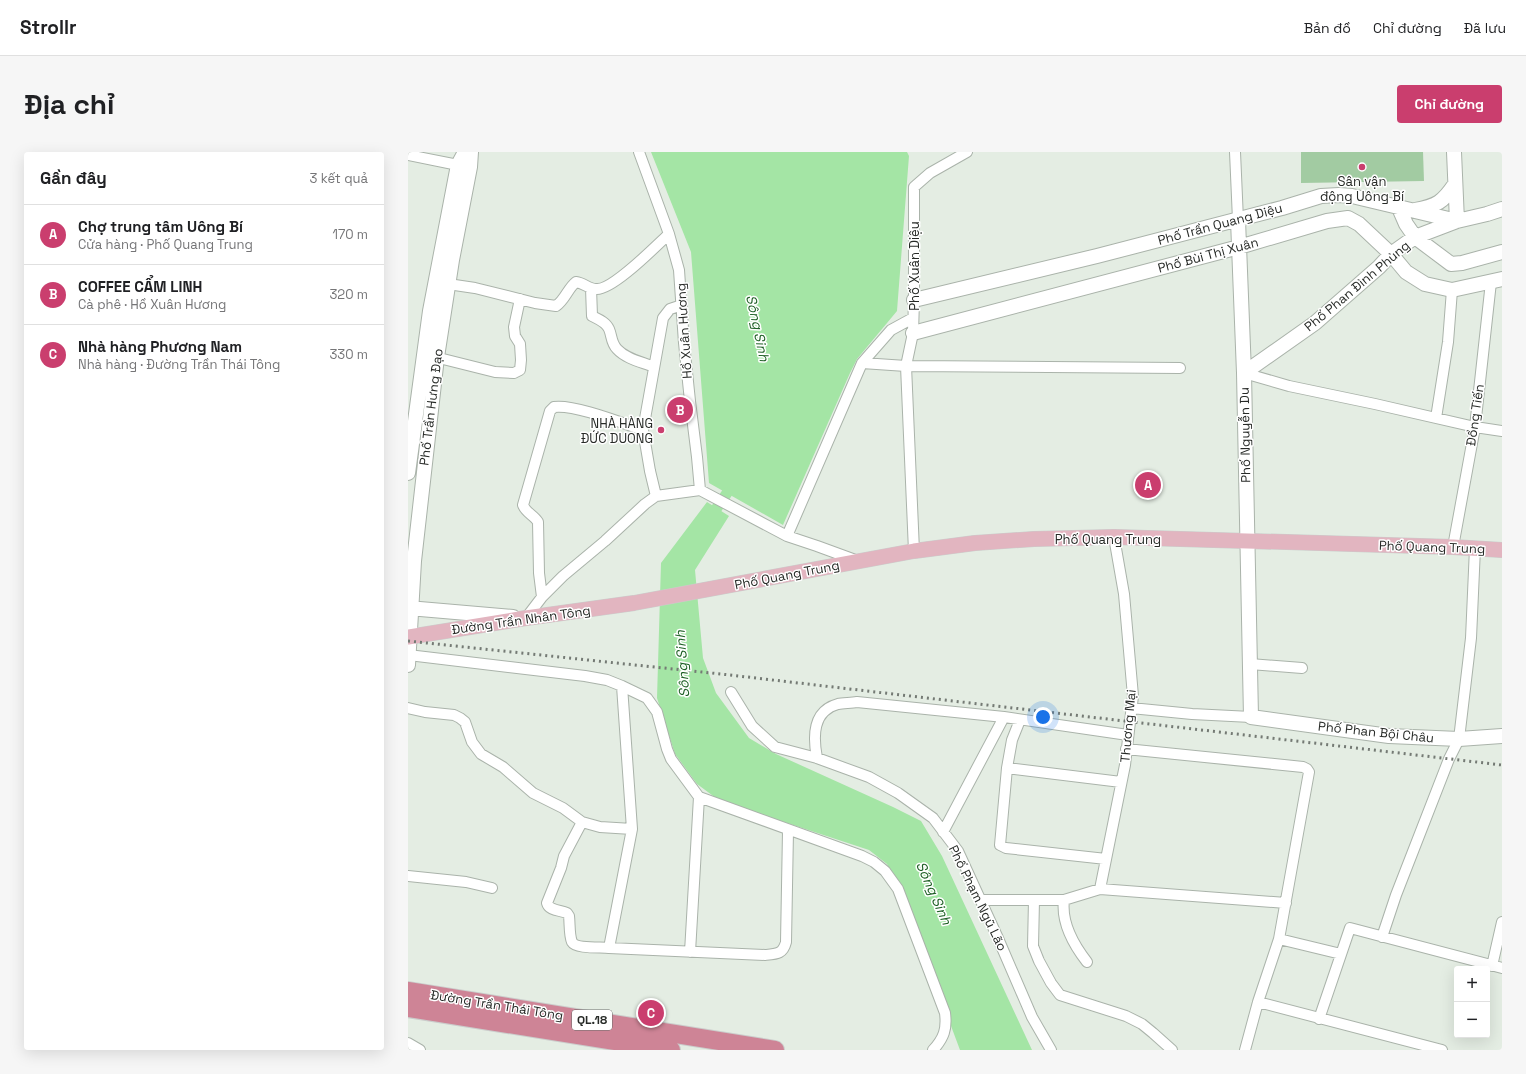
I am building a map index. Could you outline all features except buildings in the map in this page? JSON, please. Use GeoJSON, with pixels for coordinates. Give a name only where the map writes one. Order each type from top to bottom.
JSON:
{"type":"FeatureCollection","features":[{"type":"Feature","properties":{"kind":"highway","name":"Đường Trần Thái Tông"},"geometry":{"type":"LineString","coordinates":[[408,991],[775,1050]]}},
{"type":"Feature","properties":{"kind":"highway","name":"Đường Trần Thái Tông"},"geometry":{"type":"LineString","coordinates":[[408,1008],[671,1050]]}},
{"type":"Feature","properties":{"kind":"main road","name":"Phố Trần Hưng Đạo"},"geometry":{"type":"LineString","coordinates":[[408,473],[430,356],[458,165],[465,152]]}},
{"type":"Feature","properties":{"kind":"main road","name":"Phố Trần Hưng Đạo"},"geometry":{"type":"LineString","coordinates":[[408,665],[409,608],[430,356],[448,284],[470,167],[471,152]]}},
{"type":"Feature","properties":{"kind":"main road"},"geometry":{"type":"LineString","coordinates":[[1454,152],[1456,221]]}},
{"type":"Feature","properties":{"kind":"main road"},"geometry":{"type":"LineString","coordinates":[[1455,184],[1447,196],[1439,204],[1430,207],[1405,209],[1406,224],[1415,238],[1451,264],[1462,263],[1502,252]]}},
{"type":"Feature","properties":{"kind":"main road","name":"Phố Trần Quang Diệu"},"geometry":{"type":"LineString","coordinates":[[914,300],[1058,266],[1238,220],[1321,196],[1352,196],[1456,221]]}},
{"type":"Feature","properties":{"kind":"main road","name":"Phố Phan Đình Phùng"},"geometry":{"type":"LineString","coordinates":[[1244,373],[1315,323],[1379,267],[1391,254],[1415,238],[1456,221],[1502,209]]}},
{"type":"Feature","properties":{"kind":"main road","name":"Phố Bùi Thị Xuân"},"geometry":{"type":"LineString","coordinates":[[913,334],[1239,248],[1327,221],[1348,218],[1359,224],[1391,254],[1406,272],[1425,284],[1452,290],[1497,280]]}},
{"type":"Feature","properties":{"kind":"main road","name":"Phố Nguyễn Du"},"geometry":{"type":"LineString","coordinates":[[1238,220],[1244,373],[1251,718]]}},
{"type":"Feature","properties":{"kind":"main road","name":"Phố Quang Trung"},"geometry":{"type":"LineString","coordinates":[[634,603],[914,551],[975,543],[1034,539],[1114,537],[1248,540],[1502,550]]}},
{"type":"Feature","properties":{"kind":"main road","name":"Đường Trần Nhân Tông"},"geometry":{"type":"LineString","coordinates":[[409,636],[634,603]]}},
{"type":"Feature","properties":{"kind":"main road"},"geometry":{"type":"LineString","coordinates":[[409,608],[526,618]]}},
{"type":"Feature","properties":{"kind":"main road","name":"Phố Phan Bội Châu"},"geometry":{"type":"LineString","coordinates":[[1251,718],[1389,736],[1459,739],[1502,736]]}},
{"type":"Feature","properties":{"kind":"street","name":"Hồ Xuân Hương"},"geometry":{"type":"LineString","coordinates":[[639,152],[669,234],[679,270],[688,379],[700,490]]}},
{"type":"Feature","properties":{"kind":"street","name":"Phố Xuân Diệu"},"geometry":{"type":"LineString","coordinates":[[786,536],[862,363],[891,330],[913,318],[914,187],[930,173],[967,152]]}},
{"type":"Feature","properties":{"kind":"street","name":"Phố Nguyễn Du"},"geometry":{"type":"LineString","coordinates":[[1235,152],[1238,220]]}},
{"type":"Feature","properties":{"kind":"street"},"geometry":{"type":"LineString","coordinates":[[408,155],[458,165]]}},
{"type":"Feature","properties":{"kind":"street"},"geometry":{"type":"LineString","coordinates":[[448,284],[556,306],[562,302],[573,284],[576,282],[583,283],[598,290],[604,288],[627,272],[669,234]]}},
{"type":"Feature","properties":{"kind":"street","name":"Đồng Tiến"},"geometry":{"type":"LineString","coordinates":[[1453,547],[1475,427],[1497,280]]}},
{"type":"Feature","properties":{"kind":"street"},"geometry":{"type":"LineString","coordinates":[[591,288],[592,316],[602,321],[609,327],[612,342],[618,350],[630,358],[654,367]]}},
{"type":"Feature","properties":{"kind":"street"},"geometry":{"type":"LineString","coordinates":[[1436,418],[1448,342],[1452,290]]}},
{"type":"Feature","properties":{"kind":"street"},"geometry":{"type":"LineString","coordinates":[[430,356],[495,372],[514,373],[520,370],[520,344],[515,336],[514,327],[520,299]]}},
{"type":"Feature","properties":{"kind":"street"},"geometry":{"type":"LineString","coordinates":[[656,496],[643,430],[663,318],[670,309],[682,305]]}},
{"type":"Feature","properties":{"kind":"street"},"geometry":{"type":"LineString","coordinates":[[913,318],[913,334],[906,366],[914,551]]}},
{"type":"Feature","properties":{"kind":"street","name":"Phố Bùi Thị Xuân"},"geometry":{"type":"LineString","coordinates":[[891,330],[913,334]]}},
{"type":"Feature","properties":{"kind":"street"},"geometry":{"type":"LineString","coordinates":[[862,363],[906,366],[1180,368]]}},
{"type":"Feature","properties":{"kind":"street"},"geometry":{"type":"LineString","coordinates":[[1244,373],[1289,386],[1502,432]]}},
{"type":"Feature","properties":{"kind":"street"},"geometry":{"type":"LineString","coordinates":[[542,597],[539,573],[538,522],[536,518],[525,510],[523,505],[550,411],[554,407],[561,406],[588,412],[643,430]]}},
{"type":"Feature","properties":{"kind":"street"},"geometry":{"type":"LineString","coordinates":[[526,618],[542,597],[563,576],[656,496],[700,490],[786,536],[861,562]]}},
{"type":"Feature","properties":{"kind":"street","name":"Thương Mại"},"geometry":{"type":"LineString","coordinates":[[1100,889],[1121,782],[1132,696],[1124,594],[1114,537]]}},
{"type":"Feature","properties":{"kind":"street"},"geometry":{"type":"LineString","coordinates":[[1382,937],[1396,894],[1446,766],[1459,739],[1471,638],[1475,548]]}},
{"type":"Feature","properties":{"kind":"street"},"geometry":{"type":"LineString","coordinates":[[408,655],[585,676],[607,680],[622,686],[647,698],[653,705],[657,712],[671,759],[699,797],[788,831],[862,856],[874,862],[885,871],[898,889],[945,1013],[947,1023],[945,1033],[941,1042],[933,1050]]}},
{"type":"Feature","properties":{"kind":"street"},"geometry":{"type":"LineString","coordinates":[[1250,664],[1302,668]]}},
{"type":"Feature","properties":{"kind":"street"},"geometry":{"type":"LineString","coordinates":[[609,948],[632,829],[622,686]]}},
{"type":"Feature","properties":{"kind":"street","name":"Phố Phạm Ngũ Lão"},"geometry":{"type":"LineString","coordinates":[[732,692],[752,726],[775,747],[817,758],[869,777],[898,793],[933,818],[958,851],[1032,1017],[1051,1050]]}},
{"type":"Feature","properties":{"kind":"street"},"geometry":{"type":"LineString","coordinates":[[817,758],[814,739],[816,725],[824,712],[837,704],[857,702],[1004,718],[1128,735]]}},
{"type":"Feature","properties":{"kind":"street"},"geometry":{"type":"LineString","coordinates":[[408,708],[425,712],[454,715],[460,718],[465,722],[472,742],[481,754],[503,767],[533,793],[563,808],[582,822],[600,827],[632,829]]}},
{"type":"Feature","properties":{"kind":"street"},"geometry":{"type":"LineString","coordinates":[[1131,708],[1251,718]]}},
{"type":"Feature","properties":{"kind":"street"},"geometry":{"type":"LineString","coordinates":[[943,832],[1004,718]]}},
{"type":"Feature","properties":{"kind":"street"},"geometry":{"type":"LineString","coordinates":[[1020,720],[1012,740],[1007,768],[1000,842],[1002,847],[1106,859]]}},
{"type":"Feature","properties":{"kind":"street"},"geometry":{"type":"LineString","coordinates":[[1126,749],[1303,767],[1307,769],[1309,777],[1279,939],[1258,1002],[1245,1050]]}},
{"type":"Feature","properties":{"kind":"street"},"geometry":{"type":"LineString","coordinates":[[1007,768],[1121,782]]}},
{"type":"Feature","properties":{"kind":"street"},"geometry":{"type":"LineString","coordinates":[[690,952],[699,797]]}},
{"type":"Feature","properties":{"kind":"street"},"geometry":{"type":"LineString","coordinates":[[582,822],[564,856],[561,868],[547,903],[551,908],[567,913],[569,916],[572,941],[574,944],[579,946],[690,952],[766,955],[780,952],[784,948],[786,942],[788,831]]}},
{"type":"Feature","properties":{"kind":"street"},"geometry":{"type":"LineString","coordinates":[[408,876],[466,882],[492,888]]}},
{"type":"Feature","properties":{"kind":"street"},"geometry":{"type":"LineString","coordinates":[[980,900],[1064,900],[1100,889],[1286,903]]}},
{"type":"Feature","properties":{"kind":"street"},"geometry":{"type":"LineString","coordinates":[[1034,900],[1033,946],[1051,983],[1060,995],[1126,1016],[1142,1024],[1172,1050]]}},
{"type":"Feature","properties":{"kind":"street"},"geometry":{"type":"LineString","coordinates":[[1064,900],[1064,919],[1078,950],[1087,962]]}},
{"type":"Feature","properties":{"kind":"street"},"geometry":{"type":"LineString","coordinates":[[1319,1019],[1350,928],[1497,967],[1502,922]]}},
{"type":"Feature","properties":{"kind":"street"},"geometry":{"type":"LineString","coordinates":[[1279,939],[1341,954]]}},
{"type":"Feature","properties":{"kind":"street"},"geometry":{"type":"LineString","coordinates":[[1258,1002],[1442,1050]]}},
{"type":"Feature","properties":{"kind":"street"},"geometry":{"type":"LineString","coordinates":[[408,1043],[420,1050]]}},
{"type":"Feature","properties":{"kind":"shaded area","name":"Sân vận động Uông Bí"},"geometry":{"type":"Polygon","coordinates":[[[1301,152],[1423,152],[1424,181],[1301,183],[1301,152]]]}},
{"type":"Feature","properties":{"kind":"water"},"geometry":{"type":"Polygon","coordinates":[[[651,152],[907,152],[909,156],[897,311],[857,359],[783,525],[709,483],[691,252],[651,152]]]}},
{"type":"Feature","properties":{"kind":"water"},"geometry":{"type":"Polygon","coordinates":[[[707,502],[729,516],[695,570],[703,658],[716,693],[749,738],[776,754],[921,821],[942,856],[1032,1050],[960,1050],[898,884],[887,864],[869,850],[720,801],[697,784],[675,754],[657,698],[661,563],[707,502]]]}},
{"type":"Feature","properties":{"kind":"waterway","name":"Sông Sinh"},"geometry":{"type":"LineString","coordinates":[[708,521],[727,493]]}},
{"type":"Feature","properties":{"kind":"railway"},"geometry":{"type":"LineString","coordinates":[[408,641],[730,675],[1502,765]]}},
{"type":"Feature","properties":{"kind":"place","name":"Sân vận động Uông Bí"},"geometry":{"type":"Point","coordinates":[1362,167]}},
{"type":"Feature","properties":{"kind":"place","name":"COFFEE CẨM LINH"},"geometry":{"type":"Point","coordinates":[680,410]}},
{"type":"Feature","properties":{"kind":"place","name":"NHÀ HÀNG ĐỨC DUONG"},"geometry":{"type":"Point","coordinates":[661,430]}},
{"type":"Feature","properties":{"kind":"place","name":"Chợ trung tâm Uông Bí"},"geometry":{"type":"Point","coordinates":[1148,485]}},
{"type":"Feature","properties":{"kind":"place","name":"Nhà hàng Phương Nam"},"geometry":{"type":"Point","coordinates":[651,1013]}}]}
